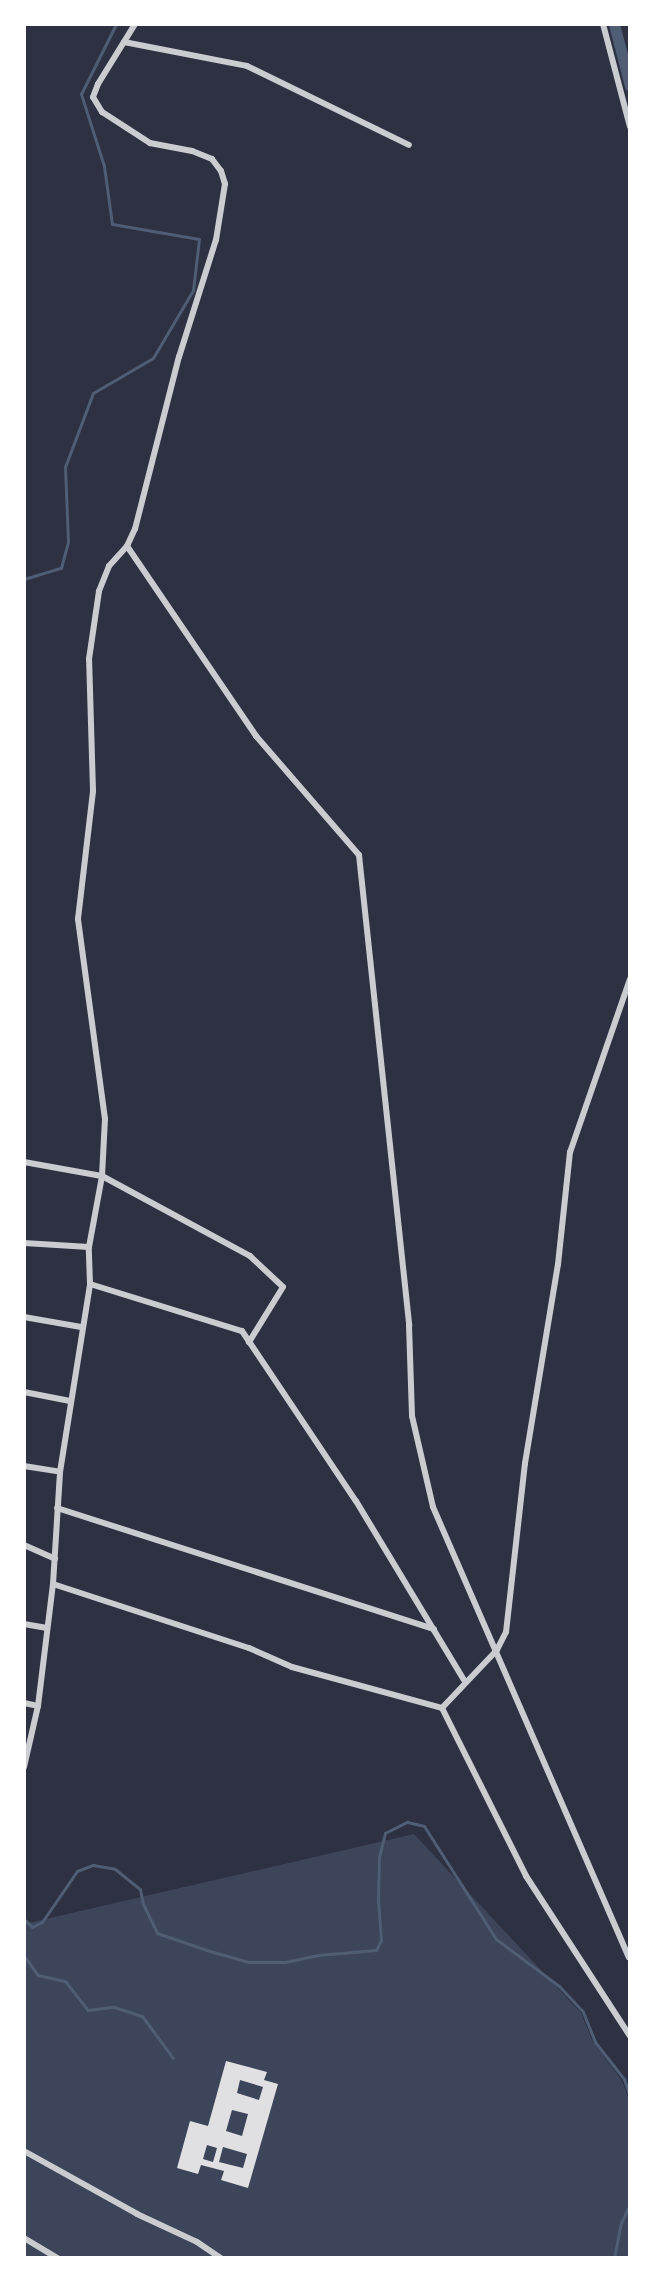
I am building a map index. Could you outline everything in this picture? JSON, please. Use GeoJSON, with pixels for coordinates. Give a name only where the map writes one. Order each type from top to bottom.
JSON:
{"type":"FeatureCollection","features":[{"type":"Feature","properties":{"kind":"street"},"geometry":{"type":"LineString","coordinates":[[24,1767],[38,1706],[53,1584],[60,1472],[90,1284],[89,1247],[102,1176],[105,1119],[78,919],[93,791],[89,659],[99,591],[109,566],[127,546],[135,529],[179,357],[216,240],[225,184],[221,171],[212,159],[192,151],[150,143],[102,112],[93,97],[135,24]]}},
{"type":"Feature","properties":{"kind":"street"},"geometry":{"type":"LineString","coordinates":[[603,24],[630,127]]}},
{"type":"Feature","properties":{"kind":"street"},"geometry":{"type":"LineString","coordinates":[[124,42],[247,66],[409,145]]}},
{"type":"Feature","properties":{"kind":"street"},"geometry":{"type":"LineString","coordinates":[[127,546],[256,736],[359,855],[409,1325],[412,1416],[433,1507],[629,1957]]}},
{"type":"Feature","properties":{"kind":"street"},"geometry":{"type":"LineString","coordinates":[[442,1708],[464,1680],[497,1650],[506,1632],[525,1463],[558,1264],[570,1152],[630,979]]}},
{"type":"Feature","properties":{"kind":"street"},"geometry":{"type":"LineString","coordinates":[[24,1162],[102,1176],[250,1256],[283,1287],[249,1342]]}},
{"type":"Feature","properties":{"kind":"street"},"geometry":{"type":"LineString","coordinates":[[24,1243],[89,1247]]}},
{"type":"Feature","properties":{"kind":"street"},"geometry":{"type":"LineString","coordinates":[[90,1284],[242,1331],[436,1629],[464,1680]]}},
{"type":"Feature","properties":{"kind":"street"},"geometry":{"type":"LineString","coordinates":[[24,1317],[81,1327]]}},
{"type":"Feature","properties":{"kind":"street"},"geometry":{"type":"LineString","coordinates":[[24,1392],[70,1401]]}},
{"type":"Feature","properties":{"kind":"street"},"geometry":{"type":"LineString","coordinates":[[24,1466],[60,1472]]}},
{"type":"Feature","properties":{"kind":"street"},"geometry":{"type":"LineString","coordinates":[[57,1508],[436,1629]]}},
{"type":"Feature","properties":{"kind":"street"},"geometry":{"type":"LineString","coordinates":[[24,1545],[55,1559]]}},
{"type":"Feature","properties":{"kind":"street"},"geometry":{"type":"LineString","coordinates":[[53,1584],[249,1648],[292,1667],[442,1708],[526,1876],[630,2036]]}},
{"type":"Feature","properties":{"kind":"street"},"geometry":{"type":"LineString","coordinates":[[24,1624],[46,1628]]}},
{"type":"Feature","properties":{"kind":"street"},"geometry":{"type":"LineString","coordinates":[[24,1703],[38,1706]]}},
{"type":"Feature","properties":{"kind":"street"},"geometry":{"type":"LineString","coordinates":[[24,2151],[94,2187],[137,2214],[197,2242],[221,2258]]}},
{"type":"Feature","properties":{"kind":"street"},"geometry":{"type":"LineString","coordinates":[[24,2238],[57,2258]]}},
{"type":"Feature","properties":{"kind":"shaded area"},"geometry":{"type":"Polygon","coordinates":[[[414,1834],[581,2013],[592,2040],[622,2081],[630,2101],[630,2258],[24,2258],[24,1924],[414,1834]]]}},
{"type":"Feature","properties":{"kind":"building"},"geometry":{"type":"Polygon","coordinates":[[[226,2061],[267,2072],[264,2080],[278,2084],[248,2188],[221,2180],[224,2171],[201,2165],[198,2174],[177,2168],[190,2121],[208,2126],[226,2061]],[[240,2080],[237,2093],[259,2100],[263,2087],[240,2080]],[[232,2110],[226,2131],[242,2136],[248,2114],[232,2110]],[[207,2145],[203,2159],[213,2162],[217,2148],[207,2145]],[[223,2147],[219,2162],[243,2168],[247,2154],[223,2147]]]}},
{"type":"Feature","properties":{"kind":"waterway"},"geometry":{"type":"LineString","coordinates":[[24,579],[61,568],[68,542],[65,467],[93,393],[153,358],[193,290],[199,239],[112,224],[104,166],[81,94],[116,24]]}},
{"type":"Feature","properties":{"kind":"waterway"},"geometry":{"type":"LineString","coordinates":[[614,24],[630,86]]}},
{"type":"Feature","properties":{"kind":"waterway"},"geometry":{"type":"LineString","coordinates":[[24,1919],[32,1927],[42,1922],[77,1871],[93,1865],[115,1869],[140,1889],[143,1904],[157,1933],[210,1951],[248,1962],[285,1962],[318,1955],[376,1950],[381,1940],[379,1857],[385,1833],[407,1822],[424,1826],[496,1939],[559,1986],[583,2012],[595,2042],[624,2079],[630,2096]]}},
{"type":"Feature","properties":{"kind":"waterway"},"geometry":{"type":"LineString","coordinates":[[24,1956],[38,1975],[65,1981],[88,2010],[114,2007],[142,2016],[173,2058]]}},
{"type":"Feature","properties":{"kind":"waterway"},"geometry":{"type":"LineString","coordinates":[[614,2258],[621,2223],[630,2204]]}}]}
